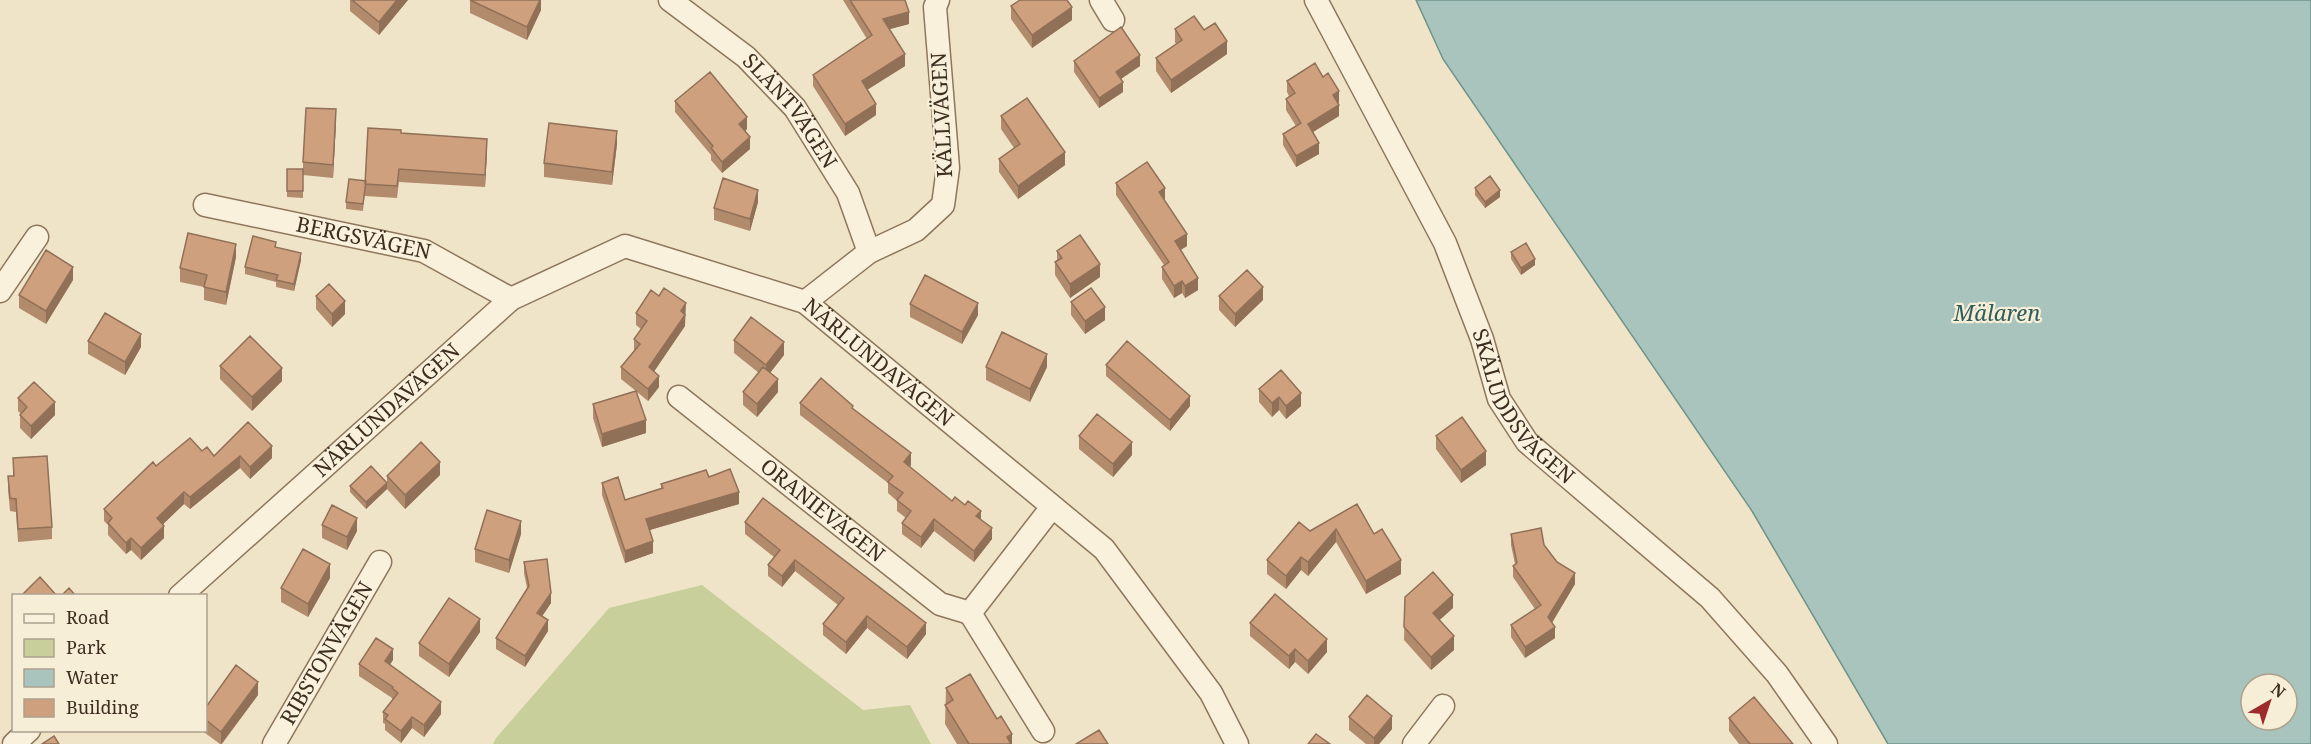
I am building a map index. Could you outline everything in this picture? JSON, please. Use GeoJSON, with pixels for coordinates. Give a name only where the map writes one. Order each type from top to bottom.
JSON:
{"type":"FeatureCollection","features":[{"type":"Feature","properties":{"kind":"street","name":"SLÄNTVÄGEN"},"geometry":{"type":"LineString","coordinates":[[670,0],[746,57],[795,108],[848,193],[869,252]]}},
{"type":"Feature","properties":{"kind":"street","name":"KÄLLVÄGEN"},"geometry":{"type":"LineString","coordinates":[[805,302],[869,252],[916,230],[943,205],[948,168],[935,7],[938,0]]}},
{"type":"Feature","properties":{"kind":"street"},"geometry":{"type":"LineString","coordinates":[[1101,0],[1113,20]]}},
{"type":"Feature","properties":{"kind":"street","name":"SKÄLUDDSVÄGEN"},"geometry":{"type":"LineString","coordinates":[[1317,0],[1445,243],[1482,339],[1499,399],[1527,442],[1710,598],[1778,674],[1826,744]]}},
{"type":"Feature","properties":{"kind":"street","name":"BERGSVÄGEN"},"geometry":{"type":"LineString","coordinates":[[206,205],[424,251],[510,299]]}},
{"type":"Feature","properties":{"kind":"street"},"geometry":{"type":"LineString","coordinates":[[0,291],[37,237]]}},
{"type":"Feature","properties":{"kind":"street","name":"NÄRLUNDAVÄGEN"},"geometry":{"type":"LineString","coordinates":[[182,594],[510,299],[625,246],[805,302],[1104,549],[1211,693],[1236,744]]}},
{"type":"Feature","properties":{"kind":"street","name":"ORANIEVÄGEN"},"geometry":{"type":"LineString","coordinates":[[680,397],[940,604],[970,613]]}},
{"type":"Feature","properties":{"kind":"street"},"geometry":{"type":"LineString","coordinates":[[1043,731],[970,613],[1052,507]]}},
{"type":"Feature","properties":{"kind":"street","name":"RIBSTONVÄGEN"},"geometry":{"type":"LineString","coordinates":[[274,744],[380,561]]}},
{"type":"Feature","properties":{"kind":"street"},"geometry":{"type":"LineString","coordinates":[[1414,744],[1443,706]]}},
{"type":"Feature","properties":{"kind":"street"},"geometry":{"type":"LineString","coordinates":[[14,744],[27,732]]}},
{"type":"Feature","properties":{"kind":"green space"},"geometry":{"type":"Polygon","coordinates":[[[702,585],[863,710],[910,705],[931,744],[493,744],[609,608],[702,585]]]}},
{"type":"Feature","properties":{"kind":"water","name":"Mälaren"},"geometry":{"type":"Polygon","coordinates":[[[1416,0],[2311,0],[2311,744],[1888,744],[1752,511],[1443,59],[1416,0]]]}},
{"type":"Feature","properties":{"kind":"building"},"geometry":{"type":"Polygon","coordinates":[[[352,0],[397,0],[379,22],[352,0]]]}},
{"type":"Feature","properties":{"kind":"building"},"geometry":{"type":"Polygon","coordinates":[[[470,0],[540,0],[527,27],[470,0]]]}},
{"type":"Feature","properties":{"kind":"building"},"geometry":{"type":"Polygon","coordinates":[[[850,0],[905,0],[909,12],[883,19],[905,54],[862,81],[876,104],[845,124],[813,75],[872,35],[850,0]]]}},
{"type":"Feature","properties":{"kind":"building"},"geometry":{"type":"Polygon","coordinates":[[[1020,0],[1067,0],[1072,7],[1032,35],[1011,6],[1020,0]]]}},
{"type":"Feature","properties":{"kind":"building"},"geometry":{"type":"Polygon","coordinates":[[[1194,16],[1204,30],[1215,23],[1227,41],[1171,80],[1156,58],[1182,40],[1175,29],[1194,16]]]}},
{"type":"Feature","properties":{"kind":"building"},"geometry":{"type":"Polygon","coordinates":[[[1121,27],[1140,55],[1116,72],[1123,82],[1099,98],[1074,61],[1121,27]]]}},
{"type":"Feature","properties":{"kind":"building"},"geometry":{"type":"Polygon","coordinates":[[[1315,63],[1323,77],[1328,73],[1339,91],[1333,95],[1339,105],[1308,124],[1319,143],[1296,156],[1283,134],[1301,123],[1286,99],[1295,93],[1287,81],[1315,63]]]}},
{"type":"Feature","properties":{"kind":"building"},"geometry":{"type":"Polygon","coordinates":[[[710,72],[747,117],[739,124],[750,137],[722,162],[711,148],[713,146],[675,101],[710,72]]]}},
{"type":"Feature","properties":{"kind":"building"},"geometry":{"type":"Polygon","coordinates":[[[1027,98],[1065,152],[1018,186],[999,159],[1020,144],[1001,116],[1027,98]]]}},
{"type":"Feature","properties":{"kind":"building"},"geometry":{"type":"Polygon","coordinates":[[[306,108],[336,109],[333,165],[303,162],[306,108]]]}},
{"type":"Feature","properties":{"kind":"building"},"geometry":{"type":"Polygon","coordinates":[[[549,123],[617,131],[612,172],[544,163],[549,123]]]}},
{"type":"Feature","properties":{"kind":"building"},"geometry":{"type":"Polygon","coordinates":[[[368,128],[401,130],[401,133],[487,139],[485,175],[399,169],[397,186],[365,184],[368,128]]]}},
{"type":"Feature","properties":{"kind":"building"},"geometry":{"type":"Polygon","coordinates":[[[1147,162],[1165,188],[1159,192],[1187,234],[1175,241],[1198,278],[1185,286],[1182,281],[1174,286],[1162,267],[1169,262],[1116,183],[1147,162]]]}},
{"type":"Feature","properties":{"kind":"building"},"geometry":{"type":"Polygon","coordinates":[[[287,169],[303,169],[303,191],[287,191],[287,169]]]}},
{"type":"Feature","properties":{"kind":"building"},"geometry":{"type":"Polygon","coordinates":[[[1490,176],[1500,190],[1485,202],[1475,188],[1490,176]]]}},
{"type":"Feature","properties":{"kind":"building"},"geometry":{"type":"Polygon","coordinates":[[[723,178],[758,190],[750,219],[714,208],[723,178]]]}},
{"type":"Feature","properties":{"kind":"building"},"geometry":{"type":"Polygon","coordinates":[[[349,179],[366,181],[363,204],[346,202],[349,179]]]}},
{"type":"Feature","properties":{"kind":"building"},"geometry":{"type":"Polygon","coordinates":[[[188,233],[236,244],[226,292],[204,287],[207,275],[180,268],[188,233]]]}},
{"type":"Feature","properties":{"kind":"building"},"geometry":{"type":"Polygon","coordinates":[[[1080,235],[1100,264],[1070,284],[1055,262],[1062,258],[1057,251],[1080,235]]]}},
{"type":"Feature","properties":{"kind":"building"},"geometry":{"type":"Polygon","coordinates":[[[253,236],[276,242],[275,247],[301,253],[294,284],[276,280],[278,275],[245,267],[253,236]]]}},
{"type":"Feature","properties":{"kind":"building"},"geometry":{"type":"Polygon","coordinates":[[[1526,243],[1535,259],[1521,268],[1511,252],[1526,243]]]}},
{"type":"Feature","properties":{"kind":"building"},"geometry":{"type":"Polygon","coordinates":[[[46,250],[73,267],[46,311],[19,295],[46,250]]]}},
{"type":"Feature","properties":{"kind":"building"},"geometry":{"type":"Polygon","coordinates":[[[1247,270],[1263,287],[1235,314],[1219,296],[1247,270]]]}},
{"type":"Feature","properties":{"kind":"building"},"geometry":{"type":"Polygon","coordinates":[[[925,275],[978,303],[962,332],[910,304],[925,275]]]}},
{"type":"Feature","properties":{"kind":"building"},"geometry":{"type":"Polygon","coordinates":[[[329,284],[345,301],[332,314],[316,296],[329,284]]]}},
{"type":"Feature","properties":{"kind":"building"},"geometry":{"type":"Polygon","coordinates":[[[664,288],[686,303],[681,311],[685,315],[649,367],[659,376],[648,389],[621,367],[640,344],[634,339],[647,321],[636,313],[651,290],[659,296],[664,288]]]}},
{"type":"Feature","properties":{"kind":"building"},"geometry":{"type":"Polygon","coordinates":[[[1091,288],[1105,307],[1085,321],[1071,302],[1091,288]]]}},
{"type":"Feature","properties":{"kind":"building"},"geometry":{"type":"Polygon","coordinates":[[[105,313],[141,334],[125,362],[88,341],[105,313]]]}},
{"type":"Feature","properties":{"kind":"building"},"geometry":{"type":"Polygon","coordinates":[[[751,317],[784,342],[766,365],[734,340],[751,317]]]}},
{"type":"Feature","properties":{"kind":"building"},"geometry":{"type":"Polygon","coordinates":[[[1002,332],[1047,354],[1030,389],[986,367],[1002,332]]]}},
{"type":"Feature","properties":{"kind":"building"},"geometry":{"type":"Polygon","coordinates":[[[250,336],[282,368],[252,397],[220,366],[250,336]]]}},
{"type":"Feature","properties":{"kind":"building"},"geometry":{"type":"Polygon","coordinates":[[[1127,341],[1190,396],[1170,420],[1106,365],[1127,341]]]}},
{"type":"Feature","properties":{"kind":"building"},"geometry":{"type":"Polygon","coordinates":[[[763,367],[778,379],[757,404],[743,392],[763,367]]]}},
{"type":"Feature","properties":{"kind":"building"},"geometry":{"type":"Polygon","coordinates":[[[1281,370],[1301,393],[1286,406],[1279,397],[1272,403],[1259,389],[1281,370]]]}},
{"type":"Feature","properties":{"kind":"building"},"geometry":{"type":"Polygon","coordinates":[[[821,378],[853,406],[852,408],[911,453],[904,462],[952,501],[955,497],[965,505],[968,501],[981,511],[976,516],[992,528],[974,551],[934,519],[921,537],[902,523],[911,511],[897,500],[903,493],[888,482],[893,476],[800,403],[821,378]]]}},
{"type":"Feature","properties":{"kind":"building"},"geometry":{"type":"Polygon","coordinates":[[[34,382],[55,402],[31,426],[20,415],[27,407],[18,398],[34,382]]]}},
{"type":"Feature","properties":{"kind":"building"},"geometry":{"type":"Polygon","coordinates":[[[636,391],[646,420],[602,434],[593,404],[636,391]]]}},
{"type":"Feature","properties":{"kind":"building"},"geometry":{"type":"Polygon","coordinates":[[[1097,414],[1132,442],[1113,464],[1079,436],[1097,414]]]}},
{"type":"Feature","properties":{"kind":"building"},"geometry":{"type":"Polygon","coordinates":[[[1462,417],[1486,451],[1461,470],[1436,436],[1462,417]]]}},
{"type":"Feature","properties":{"kind":"building"},"geometry":{"type":"Polygon","coordinates":[[[248,422],[272,446],[250,467],[240,456],[190,497],[184,492],[157,518],[164,526],[141,548],[131,538],[126,543],[108,523],[112,518],[104,509],[153,462],[156,466],[190,438],[202,451],[207,447],[214,456],[248,422]]]}},
{"type":"Feature","properties":{"kind":"building"},"geometry":{"type":"Polygon","coordinates":[[[421,442],[440,462],[405,495],[387,476],[421,442]]]}},
{"type":"Feature","properties":{"kind":"building"},"geometry":{"type":"Polygon","coordinates":[[[47,456],[52,527],[18,529],[16,499],[10,498],[8,476],[14,476],[13,458],[47,456]]]}},
{"type":"Feature","properties":{"kind":"building"},"geometry":{"type":"Polygon","coordinates":[[[371,466],[387,483],[366,502],[350,486],[371,466]]]}},
{"type":"Feature","properties":{"kind":"building"},"geometry":{"type":"Polygon","coordinates":[[[730,469],[739,492],[646,519],[653,541],[625,551],[602,483],[618,477],[625,500],[663,488],[661,484],[706,470],[709,477],[730,469]]]}},
{"type":"Feature","properties":{"kind":"building"},"geometry":{"type":"Polygon","coordinates":[[[763,498],[926,623],[907,647],[867,616],[846,642],[823,624],[844,598],[795,560],[782,576],[768,565],[780,550],[745,522],[763,498]]]}},
{"type":"Feature","properties":{"kind":"building"},"geometry":{"type":"Polygon","coordinates":[[[1357,504],[1374,534],[1382,529],[1401,560],[1366,581],[1336,529],[1308,562],[1301,557],[1286,576],[1267,560],[1299,522],[1310,531],[1357,504]]]}},
{"type":"Feature","properties":{"kind":"building"},"geometry":{"type":"Polygon","coordinates":[[[332,505],[357,518],[347,537],[322,525],[332,505]]]}},
{"type":"Feature","properties":{"kind":"building"},"geometry":{"type":"Polygon","coordinates":[[[487,510],[521,521],[509,560],[475,549],[487,510]]]}},
{"type":"Feature","properties":{"kind":"building"},"geometry":{"type":"Polygon","coordinates":[[[1541,528],[1544,545],[1557,562],[1575,573],[1548,617],[1555,627],[1525,647],[1511,625],[1541,605],[1513,566],[1517,563],[1511,534],[1541,528]]]}},
{"type":"Feature","properties":{"kind":"building"},"geometry":{"type":"Polygon","coordinates":[[[303,549],[330,564],[308,604],[281,588],[303,549]]]}},
{"type":"Feature","properties":{"kind":"building"},"geometry":{"type":"Polygon","coordinates":[[[547,559],[551,593],[537,613],[548,620],[525,656],[496,638],[529,586],[524,562],[547,559]]]}},
{"type":"Feature","properties":{"kind":"building"},"geometry":{"type":"Polygon","coordinates":[[[1433,572],[1453,595],[1433,613],[1454,636],[1431,657],[1404,627],[1405,597],[1433,572]]]}},
{"type":"Feature","properties":{"kind":"building"},"geometry":{"type":"Polygon","coordinates":[[[40,577],[55,594],[23,594],[40,577]]]}},
{"type":"Feature","properties":{"kind":"building"},"geometry":{"type":"Polygon","coordinates":[[[69,588],[74,594],[63,594],[69,588]]]}},
{"type":"Feature","properties":{"kind":"building"},"geometry":{"type":"Polygon","coordinates":[[[1275,594],[1327,639],[1308,661],[1295,649],[1289,656],[1250,623],[1275,594]]]}},
{"type":"Feature","properties":{"kind":"building"},"geometry":{"type":"Polygon","coordinates":[[[449,598],[480,619],[449,664],[419,643],[449,598]]]}},
{"type":"Feature","properties":{"kind":"building"},"geometry":{"type":"Polygon","coordinates":[[[376,638],[393,649],[385,661],[441,702],[424,725],[412,717],[401,731],[385,719],[388,715],[383,712],[398,693],[393,687],[359,664],[376,638]]]}},
{"type":"Feature","properties":{"kind":"building"},"geometry":{"type":"Polygon","coordinates":[[[236,665],[258,682],[221,732],[207,721],[207,706],[236,665]]]}},
{"type":"Feature","properties":{"kind":"building"},"geometry":{"type":"Polygon","coordinates":[[[970,674],[997,719],[1001,716],[1012,734],[1007,737],[1011,744],[969,744],[945,705],[953,700],[946,688],[970,674]]]}},
{"type":"Feature","properties":{"kind":"building"},"geometry":{"type":"Polygon","coordinates":[[[1367,695],[1392,716],[1374,738],[1349,717],[1367,695]]]}},
{"type":"Feature","properties":{"kind":"building"},"geometry":{"type":"Polygon","coordinates":[[[1754,697],[1793,744],[1750,744],[1729,718],[1754,697]]]}},
{"type":"Feature","properties":{"kind":"building"},"geometry":{"type":"Polygon","coordinates":[[[1099,730],[1108,744],[1076,744],[1099,730]]]}},
{"type":"Feature","properties":{"kind":"building"},"geometry":{"type":"Polygon","coordinates":[[[1316,734],[1330,744],[1308,744],[1316,734]]]}},
{"type":"Feature","properties":{"kind":"building"},"geometry":{"type":"Polygon","coordinates":[[[54,736],[59,744],[42,744],[54,736]]]}}]}
